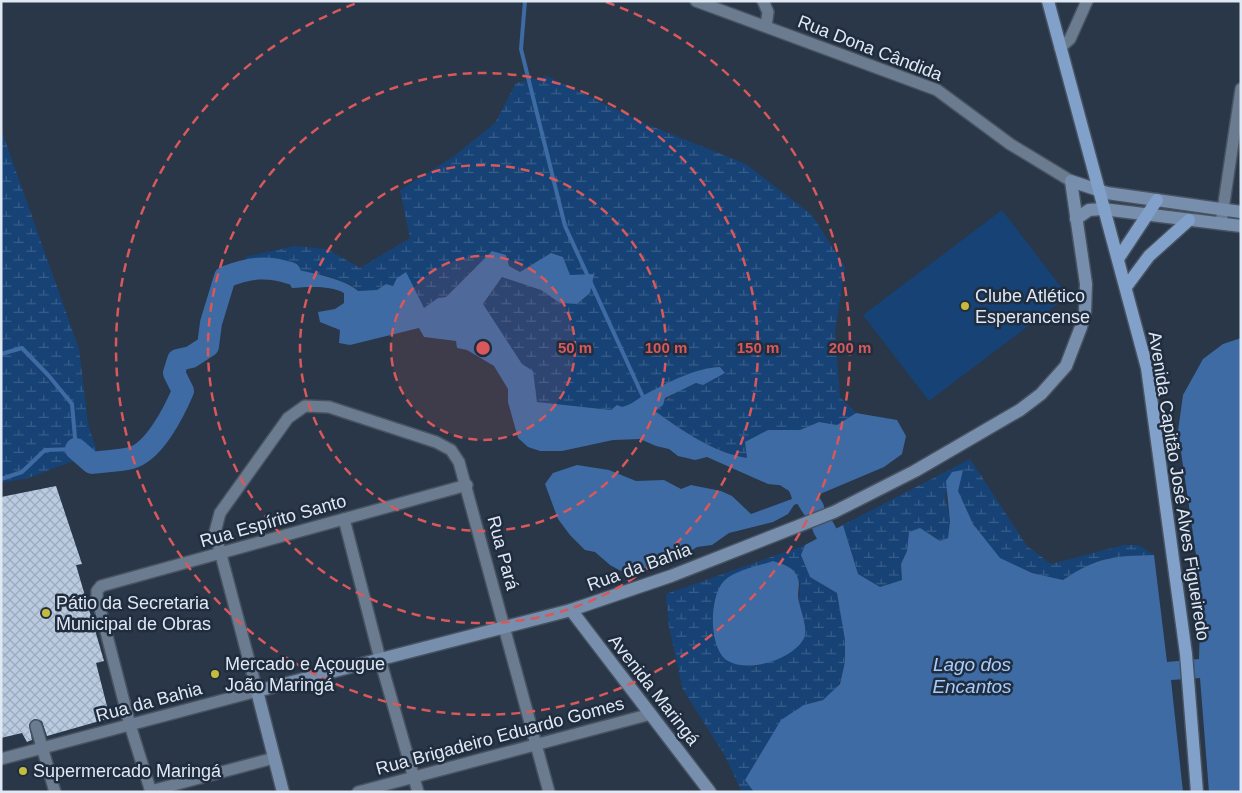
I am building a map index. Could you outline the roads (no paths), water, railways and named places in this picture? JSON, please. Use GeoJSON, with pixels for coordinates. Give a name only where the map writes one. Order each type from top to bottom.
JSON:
{"type":"FeatureCollection","features":[{"type":"Feature","properties":{"kind":"main road","name":"Avenida Capitão José Alves Figueiredo"},"geometry":{"type":"LineString","coordinates":[[1048,1],[1147,368],[1190,685],[1197,792]]}},
{"type":"Feature","properties":{"kind":"main road"},"geometry":{"type":"LineString","coordinates":[[1118,259],[1158,200]]}},
{"type":"Feature","properties":{"kind":"main road"},"geometry":{"type":"LineString","coordinates":[[1126,286],[1149,256],[1190,220]]}},
{"type":"Feature","properties":{"kind":"street","name":"Rua Dona Cândida"},"geometry":{"type":"LineString","coordinates":[[696,1],[937,90],[1010,144],[1071,181]]}},
{"type":"Feature","properties":{"kind":"street"},"geometry":{"type":"LineString","coordinates":[[763,1],[768,12],[766,26]]}},
{"type":"Feature","properties":{"kind":"street"},"geometry":{"type":"LineString","coordinates":[[1060,48],[1070,38],[1087,1]]}},
{"type":"Feature","properties":{"kind":"street"},"geometry":{"type":"LineString","coordinates":[[1221,223],[1241,89]]}},
{"type":"Feature","properties":{"kind":"street"},"geometry":{"type":"LineString","coordinates":[[1071,181],[1098,191],[1241,212]]}},
{"type":"Feature","properties":{"kind":"street","name":"Rua da Bahia"},"geometry":{"type":"LineString","coordinates":[[1,759],[571,610],[671,576],[834,512],[915,471],[1020,410],[1041,394],[1066,366],[1075,346],[1083,319],[1086,284],[1071,181]]}},
{"type":"Feature","properties":{"kind":"street"},"geometry":{"type":"LineString","coordinates":[[1076,219],[1090,210],[1103,209],[1241,226]]}},
{"type":"Feature","properties":{"kind":"street","name":"Rua Pará"},"geometry":{"type":"LineString","coordinates":[[257,691],[215,532],[220,513],[288,418],[305,406],[329,407],[444,446],[451,450],[459,462],[549,792]]}},
{"type":"Feature","properties":{"kind":"street","name":"Rua Espírito Santo"},"geometry":{"type":"LineString","coordinates":[[130,724],[97,597],[99,588],[105,584],[467,486]]}},
{"type":"Feature","properties":{"kind":"street"},"geometry":{"type":"LineString","coordinates":[[344,519],[380,659],[418,792]]}},
{"type":"Feature","properties":{"kind":"street","name":"Avenida Maringá"},"geometry":{"type":"LineString","coordinates":[[571,610],[710,792]]}},
{"type":"Feature","properties":{"kind":"street"},"geometry":{"type":"LineString","coordinates":[[257,691],[283,792]]}},
{"type":"Feature","properties":{"kind":"street","name":"Rua Brigadeiro Eduardo Gomes"},"geometry":{"type":"LineString","coordinates":[[358,792],[651,714]]}},
{"type":"Feature","properties":{"kind":"street"},"geometry":{"type":"LineString","coordinates":[[130,724],[151,791],[274,758]]}},
{"type":"Feature","properties":{"kind":"street"},"geometry":{"type":"LineString","coordinates":[[36,726],[55,792]]}},
{"type":"Feature","properties":{"kind":"water"},"geometry":{"type":"Polygon","coordinates":[[[492,251],[506,255],[509,266],[520,272],[551,253],[563,257],[570,275],[594,274],[590,293],[577,304],[560,303],[541,290],[502,277],[483,304],[522,364],[533,371],[537,402],[611,410],[617,405],[622,407],[629,404],[682,376],[720,367],[725,373],[703,385],[696,383],[665,398],[663,405],[655,411],[710,446],[747,458],[745,442],[768,430],[800,430],[819,422],[837,425],[856,413],[897,420],[906,436],[902,454],[884,467],[794,505],[788,514],[773,522],[729,533],[712,545],[697,547],[683,556],[636,572],[621,571],[610,565],[595,552],[585,550],[558,519],[545,484],[553,473],[577,465],[609,470],[636,481],[664,480],[681,489],[691,485],[721,491],[732,496],[751,514],[792,499],[788,486],[768,484],[707,457],[695,460],[678,456],[669,449],[640,439],[613,440],[562,451],[540,451],[528,447],[518,438],[508,402],[508,389],[494,366],[467,350],[457,348],[456,341],[424,337],[419,328],[350,345],[339,343],[340,330],[320,322],[318,312],[335,309],[344,303],[344,293],[325,288],[292,288],[286,278],[263,275],[257,264],[325,276],[350,285],[358,291],[377,290],[386,284],[393,286],[397,278],[406,272],[424,308],[438,298],[446,297],[492,251]]]}},
{"type":"Feature","properties":{"kind":"water","name":"Lago dos Encantos"},"geometry":{"type":"Polygon","coordinates":[[[1241,338],[1241,792],[1209,792],[1200,678],[1171,680],[1183,792],[754,792],[745,780],[781,720],[804,705],[823,700],[840,684],[845,662],[845,640],[837,593],[810,577],[801,555],[805,545],[843,525],[858,574],[880,587],[902,580],[901,564],[907,551],[909,532],[920,528],[940,541],[948,538],[950,522],[946,481],[952,472],[963,470],[958,491],[973,524],[1000,558],[1032,573],[1063,580],[1075,572],[1106,559],[1154,555],[1167,662],[1199,659],[1201,589],[1178,431],[1183,395],[1203,359],[1223,344],[1241,338]]]}},
{"type":"Feature","properties":{"kind":"water"},"geometry":{"type":"Polygon","coordinates":[[[773,561],[789,567],[798,577],[798,596],[805,630],[803,640],[797,647],[779,659],[746,666],[728,661],[721,655],[714,634],[713,610],[719,588],[724,581],[734,574],[773,561]]]}},
{"type":"Feature","properties":{"kind":"waterway"},"geometry":{"type":"LineString","coordinates":[[525,1],[521,49],[565,226],[644,399]]}},
{"type":"Feature","properties":{"kind":"waterway"},"geometry":{"type":"LineString","coordinates":[[76,449],[92,463],[131,458],[148,448],[169,420],[183,391],[174,373],[178,360],[191,357],[208,346],[211,323],[225,277],[242,271],[265,268],[290,273]]}},
{"type":"Feature","properties":{"kind":"waterway"},"geometry":{"type":"LineString","coordinates":[[1,354],[22,348],[72,404],[76,449],[45,450],[22,472],[1,479]]}},
{"type":"Feature","properties":{"kind":"waterway"},"geometry":{"type":"LineString","coordinates":[[789,478],[797,483],[813,508]]}},
{"type":"Feature","properties":{"kind":"waterway"},"geometry":{"type":"LineString","coordinates":[[823,527],[841,559]]}},
{"type":"Feature","properties":{"kind":"place","name":"Clube Atlético Esperancense"},"geometry":{"type":"Point","coordinates":[965,306]}},
{"type":"Feature","properties":{"kind":"place","name":"Pátio da Secretaria Municipal de Obras"},"geometry":{"type":"Point","coordinates":[46,613]}},
{"type":"Feature","properties":{"kind":"place","name":"Mercado e Açougue João Maringá"},"geometry":{"type":"Point","coordinates":[215,674]}},
{"type":"Feature","properties":{"kind":"place","name":"Supermercado Maringá"},"geometry":{"type":"Point","coordinates":[23,771]}}]}
